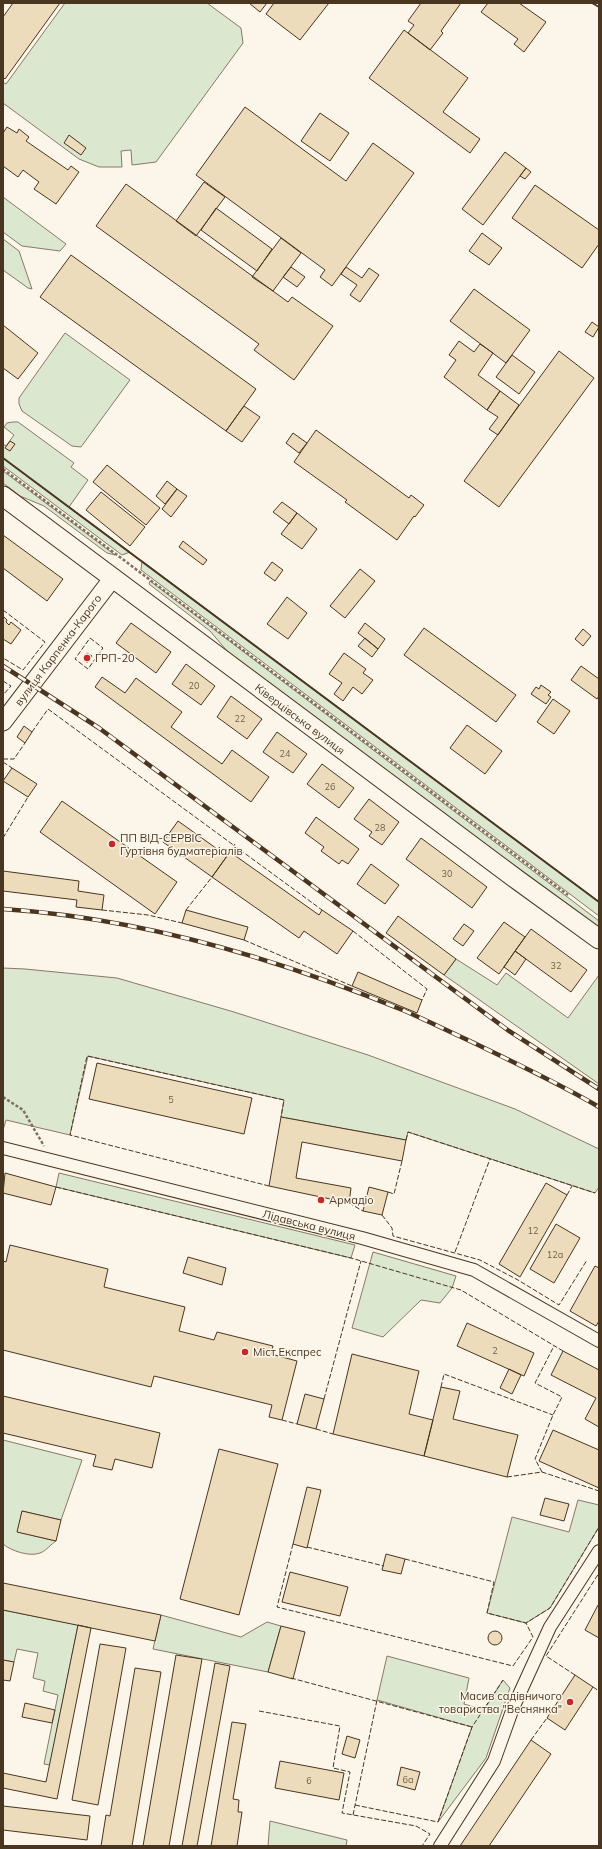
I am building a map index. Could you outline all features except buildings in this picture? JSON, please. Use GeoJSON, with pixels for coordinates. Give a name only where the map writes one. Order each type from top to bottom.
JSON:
{"type":"FeatureCollection","features":[{"type":"Feature","properties":{"kind":"main road","name":"Ківерцівська вулиця"},"geometry":{"type":"LineString","coordinates":[[3,496],[112,579],[599,939]]}},
{"type":"Feature","properties":{"kind":"main road","name":"вулиця Карпенка-Карого"},"geometry":{"type":"LineString","coordinates":[[3,722],[112,579]]}},
{"type":"Feature","properties":{"kind":"street","name":"Лідавська вулиця"},"geometry":{"type":"LineString","coordinates":[[3,1148],[362,1238],[474,1270],[599,1341]]}},
{"type":"Feature","properties":{"kind":"street"},"geometry":{"type":"LineString","coordinates":[[440,1846],[494,1761],[513,1708],[550,1627],[599,1551]]}},
{"type":"Feature","properties":{"kind":"path"},"geometry":{"type":"LineString","coordinates":[[3,469],[574,899]]}},
{"type":"Feature","properties":{"kind":"path"},"geometry":{"type":"LineString","coordinates":[[3,1097],[23,1110],[54,1161]]}},
{"type":"Feature","properties":{"kind":"green space"},"geometry":{"type":"Polygon","coordinates":[[[65,3],[207,3],[241,28],[243,43],[156,162],[132,165],[131,150],[121,151],[122,167],[99,167],[79,159],[3,103],[3,82],[6,84],[65,3]]]}},
{"type":"Feature","properties":{"kind":"green space"},"geometry":{"type":"Polygon","coordinates":[[[3,197],[66,244],[60,251],[22,246],[3,232],[3,197]]]}},
{"type":"Feature","properties":{"kind":"green space"},"geometry":{"type":"Polygon","coordinates":[[[3,239],[19,251],[32,289],[28,288],[3,270],[3,239]]]}},
{"type":"Feature","properties":{"kind":"green space"},"geometry":{"type":"Polygon","coordinates":[[[65,333],[130,380],[81,447],[72,446],[22,411],[19,404],[19,398],[65,333]]]}},
{"type":"Feature","properties":{"kind":"green space"},"geometry":{"type":"Polygon","coordinates":[[[18,422],[74,463],[71,467],[88,480],[69,507],[130,552],[122,555],[3,466],[3,444],[6,446],[14,435],[4,427],[7,423],[18,422]]]}},
{"type":"Feature","properties":{"kind":"green space"},"geometry":{"type":"Polygon","coordinates":[[[3,471],[115,555],[107,553],[44,506],[20,496],[3,483],[3,471]]]}},
{"type":"Feature","properties":{"kind":"green space"},"geometry":{"type":"Polygon","coordinates":[[[142,561],[599,902],[599,916],[141,570],[142,561]]]}},
{"type":"Feature","properties":{"kind":"green space"},"geometry":{"type":"Polygon","coordinates":[[[150,581],[599,921],[599,929],[228,652],[210,631],[149,584],[150,581]]]}},
{"type":"Feature","properties":{"kind":"green space"},"geometry":{"type":"Polygon","coordinates":[[[456,959],[497,985],[506,973],[568,1018],[599,975],[599,1084],[444,975],[456,959]]]}},
{"type":"Feature","properties":{"kind":"green space"},"geometry":{"type":"Polygon","coordinates":[[[3,968],[117,978],[234,1012],[368,1055],[515,1109],[599,1149],[599,1187],[595,1193],[408,1132],[406,1140],[281,1117],[284,1100],[88,1056],[70,1135],[6,1120],[3,1130],[3,968]]]}},
{"type":"Feature","properties":{"kind":"green space"},"geometry":{"type":"Polygon","coordinates":[[[59,1173],[355,1245],[351,1258],[56,1187],[59,1173]]]}},
{"type":"Feature","properties":{"kind":"green space"},"geometry":{"type":"Polygon","coordinates":[[[373,1252],[456,1276],[452,1288],[440,1303],[421,1300],[383,1337],[352,1328],[373,1252]]]}},
{"type":"Feature","properties":{"kind":"green space"},"geometry":{"type":"Polygon","coordinates":[[[3,1440],[82,1460],[61,1520],[22,1511],[18,1532],[56,1541],[40,1553],[21,1553],[3,1544],[3,1440]]]}},
{"type":"Feature","properties":{"kind":"green space"},"geometry":{"type":"Polygon","coordinates":[[[578,1500],[599,1505],[599,1527],[550,1608],[526,1623],[487,1613],[512,1517],[569,1532],[578,1500]]]}},
{"type":"Feature","properties":{"kind":"green space"},"geometry":{"type":"Polygon","coordinates":[[[3,1610],[78,1625],[50,1765],[44,1764],[58,1695],[43,1691],[45,1681],[33,1678],[38,1653],[17,1649],[14,1662],[3,1660],[3,1610]]]}},
{"type":"Feature","properties":{"kind":"green space"},"geometry":{"type":"Polygon","coordinates":[[[161,1615],[241,1637],[267,1622],[281,1626],[268,1672],[153,1649],[161,1615]]]}},
{"type":"Feature","properties":{"kind":"green space"},"geometry":{"type":"Polygon","coordinates":[[[387,1656],[469,1678],[464,1704],[484,1710],[503,1680],[510,1688],[486,1758],[438,1822],[472,1727],[377,1700],[387,1656]]]}},
{"type":"Feature","properties":{"kind":"green space"},"geometry":{"type":"Polygon","coordinates":[[[270,1821],[347,1840],[346,1846],[268,1846],[270,1821]]]}},
{"type":"Feature","properties":{"kind":"railway"},"geometry":{"type":"LineString","coordinates":[[3,666],[99,728],[509,1031],[599,1089]]}},
{"type":"Feature","properties":{"kind":"railway"},"geometry":{"type":"LineString","coordinates":[[3,909],[106,921],[208,944],[259,958],[308,974],[405,1011],[536,1073],[599,1107]]}},
{"type":"Feature","properties":{"kind":"fence"},"geometry":{"type":"LineString","coordinates":[[3,610],[45,642],[23,670],[3,658]]}},
{"type":"Feature","properties":{"kind":"fence"},"geometry":{"type":"LineString","coordinates":[[90,638],[103,648],[88,669],[75,659],[90,638]]}},
{"type":"Feature","properties":{"kind":"fence"},"geometry":{"type":"LineString","coordinates":[[3,681],[11,686],[3,695]]}},
{"type":"Feature","properties":{"kind":"fence"},"geometry":{"type":"LineString","coordinates":[[32,732],[48,709],[322,910]]}},
{"type":"Feature","properties":{"kind":"fence"},"geometry":{"type":"LineString","coordinates":[[3,759],[14,759],[25,743]]}},
{"type":"Feature","properties":{"kind":"fence"},"geometry":{"type":"LineString","coordinates":[[3,762],[12,768]]}},
{"type":"Feature","properties":{"kind":"fence"},"geometry":{"type":"LineString","coordinates":[[3,838],[28,797]]}},
{"type":"Feature","properties":{"kind":"fence"},"geometry":{"type":"LineString","coordinates":[[230,852],[235,844]]}},
{"type":"Feature","properties":{"kind":"fence"},"geometry":{"type":"LineString","coordinates":[[186,910],[212,877]]}},
{"type":"Feature","properties":{"kind":"fence"},"geometry":{"type":"LineString","coordinates":[[102,910],[148,915],[182,923]]}},
{"type":"Feature","properties":{"kind":"fence"},"geometry":{"type":"LineString","coordinates":[[353,931],[427,989],[422,1000]]}},
{"type":"Feature","properties":{"kind":"fence"},"geometry":{"type":"LineString","coordinates":[[244,940],[352,986]]}},
{"type":"Feature","properties":{"kind":"fence"},"geometry":{"type":"LineString","coordinates":[[269,1186],[70,1135],[87,1056],[284,1100],[281,1117]]}},
{"type":"Feature","properties":{"kind":"fence"},"geometry":{"type":"LineString","coordinates":[[406,1140],[408,1132],[595,1193]]}},
{"type":"Feature","properties":{"kind":"fence"},"geometry":{"type":"LineString","coordinates":[[455,1252],[490,1159]]}},
{"type":"Feature","properties":{"kind":"fence"},"geometry":{"type":"LineString","coordinates":[[388,1192],[394,1194],[402,1161]]}},
{"type":"Feature","properties":{"kind":"fence"},"geometry":{"type":"LineString","coordinates":[[567,1195],[572,1186]]}},
{"type":"Feature","properties":{"kind":"fence"},"geometry":{"type":"LineString","coordinates":[[56,1187],[351,1258],[461,1290],[563,1351]]}},
{"type":"Feature","properties":{"kind":"fence"},"geometry":{"type":"LineString","coordinates":[[349,1203],[363,1211]]}},
{"type":"Feature","properties":{"kind":"fence"},"geometry":{"type":"LineString","coordinates":[[382,1215],[392,1228],[393,1236],[480,1260],[518,1280],[559,1305],[587,1260]]}},
{"type":"Feature","properties":{"kind":"fence"},"geometry":{"type":"LineString","coordinates":[[324,1399],[361,1261]]}},
{"type":"Feature","properties":{"kind":"fence"},"geometry":{"type":"LineString","coordinates":[[542,1472],[535,1459],[562,1397],[535,1383],[554,1346]]}},
{"type":"Feature","properties":{"kind":"fence"},"geometry":{"type":"LineString","coordinates":[[441,1387],[444,1374],[553,1415]]}},
{"type":"Feature","properties":{"kind":"fence"},"geometry":{"type":"LineString","coordinates":[[282,1420],[297,1424]]}},
{"type":"Feature","properties":{"kind":"fence"},"geometry":{"type":"LineString","coordinates":[[316,1429],[333,1434]]}},
{"type":"Feature","properties":{"kind":"fence"},"geometry":{"type":"LineString","coordinates":[[507,1477],[542,1472],[599,1491]]}},
{"type":"Feature","properties":{"kind":"fence"},"geometry":{"type":"LineString","coordinates":[[405,1559],[494,1582],[487,1613],[526,1623],[550,1608],[599,1527]]}},
{"type":"Feature","properties":{"kind":"fence"},"geometry":{"type":"LineString","coordinates":[[293,1544],[277,1607],[513,1666],[533,1637],[526,1623]]}},
{"type":"Feature","properties":{"kind":"fence"},"geometry":{"type":"LineString","coordinates":[[307,1547],[384,1566]]}},
{"type":"Feature","properties":{"kind":"fence"},"geometry":{"type":"LineString","coordinates":[[575,1675],[546,1656],[599,1573]]}},
{"type":"Feature","properties":{"kind":"fence"},"geometry":{"type":"LineString","coordinates":[[291,1678],[472,1727]]}},
{"type":"Feature","properties":{"kind":"fence"},"geometry":{"type":"LineString","coordinates":[[355,1805],[438,1822],[472,1727],[503,1680]]}},
{"type":"Feature","properties":{"kind":"fence"},"geometry":{"type":"LineString","coordinates":[[593,1687],[599,1691]]}},
{"type":"Feature","properties":{"kind":"fence"},"geometry":{"type":"LineString","coordinates":[[353,1815],[377,1700]]}},
{"type":"Feature","properties":{"kind":"fence"},"geometry":{"type":"LineString","coordinates":[[259,1711],[340,1726],[333,1768],[350,1772],[342,1813],[416,1826],[430,1834],[422,1846]]}},
{"type":"Feature","properties":{"kind":"fence"},"geometry":{"type":"LineString","coordinates":[[531,1740],[547,1718]]}},
{"type":"Feature","properties":{"kind":"wall"},"geometry":{"type":"LineString","coordinates":[[592,3],[599,7]]}},
{"type":"Feature","properties":{"kind":"wall"},"geometry":{"type":"LineString","coordinates":[[3,458],[599,902]]}},
{"type":"Feature","properties":{"kind":"place","name":"ГРП-20"},"geometry":{"type":"Point","coordinates":[87,658]}},
{"type":"Feature","properties":{"kind":"place","name":"ПП ВІД-СЕРВІС Гуртівня будматеріалів"},"geometry":{"type":"Point","coordinates":[112,844]}},
{"type":"Feature","properties":{"kind":"place","name":"Армадіо"},"geometry":{"type":"Point","coordinates":[321,1200]}},
{"type":"Feature","properties":{"kind":"place","name":"Міст Експрес"},"geometry":{"type":"Point","coordinates":[245,1352]}},
{"type":"Feature","properties":{"kind":"place","name":"Масив садівничого товариства \"Веснянка\""},"geometry":{"type":"Point","coordinates":[570,1702]}}]}
